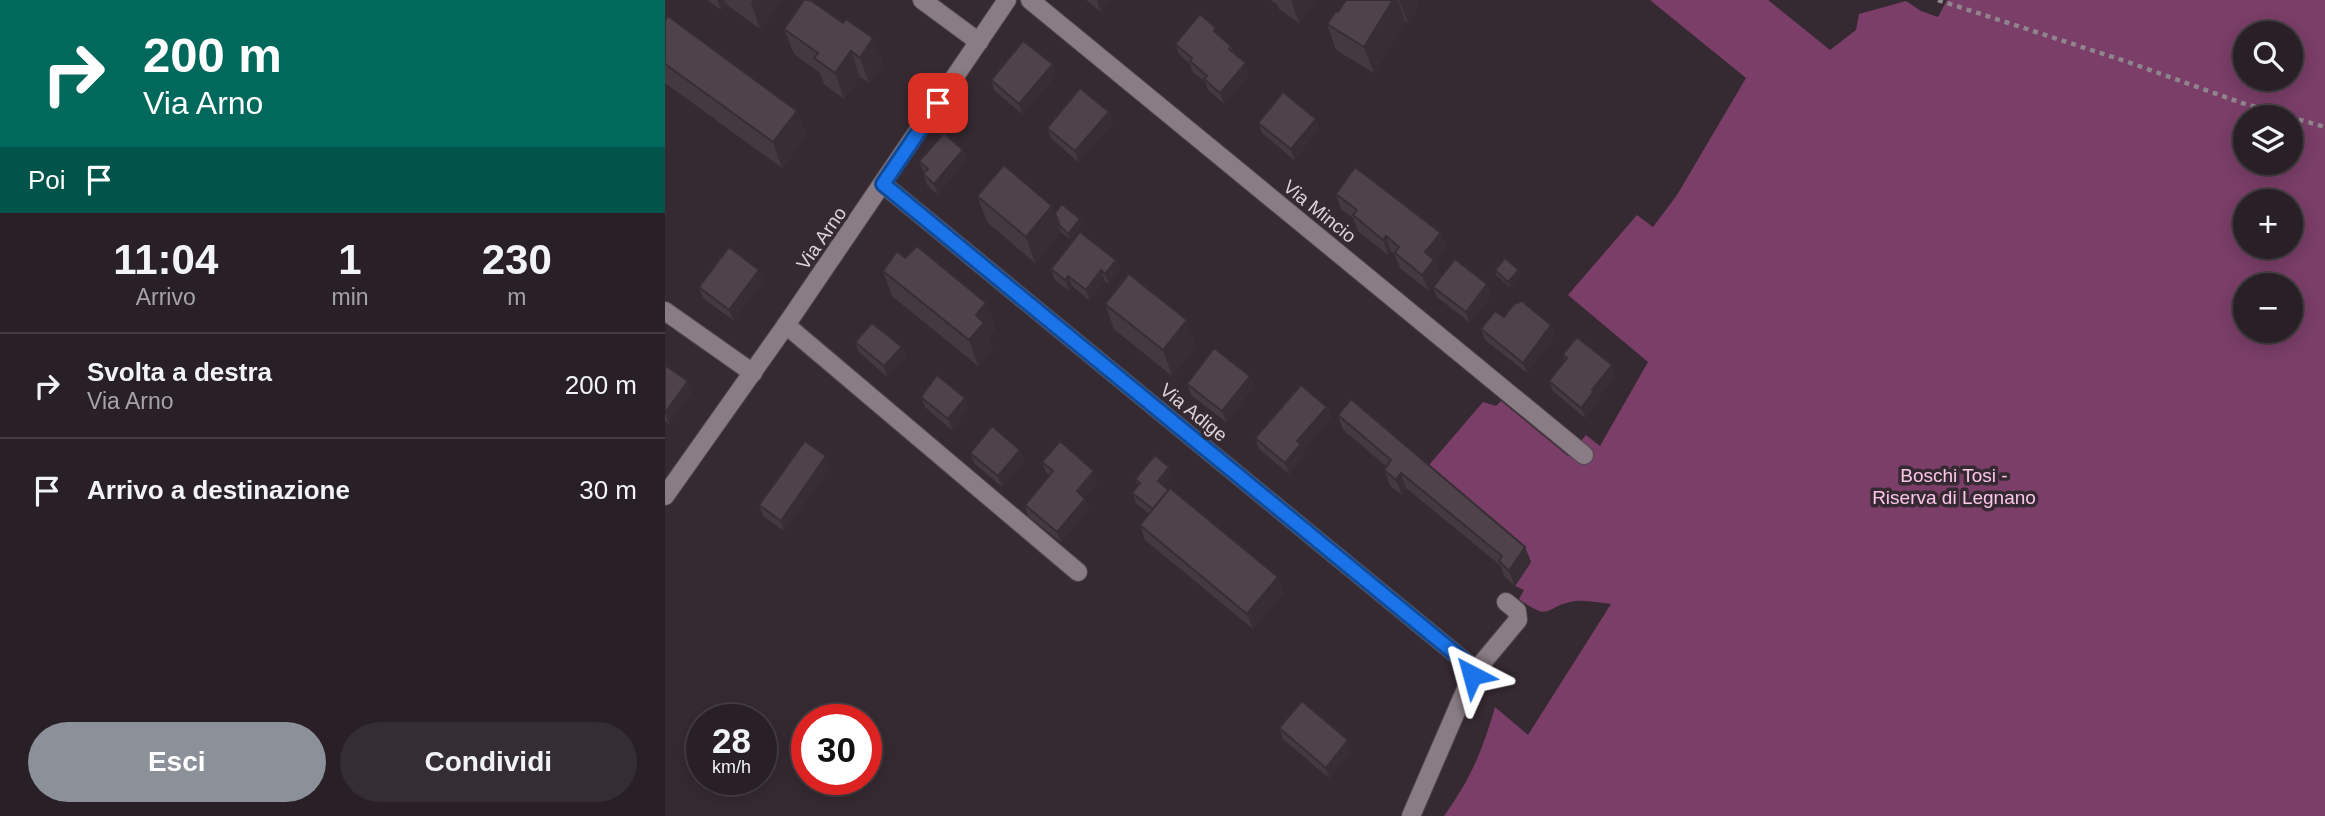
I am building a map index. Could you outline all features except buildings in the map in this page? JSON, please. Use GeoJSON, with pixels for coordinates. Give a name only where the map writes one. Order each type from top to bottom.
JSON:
{"type":"FeatureCollection","features":[{"type":"Feature","properties":{"kind":"street"},"geometry":{"type":"LineString","coordinates":[[922,0],[979,42]]}},
{"type":"Feature","properties":{"kind":"street","name":"Via Arno"},"geometry":{"type":"LineString","coordinates":[[665,496],[753,373],[1007,0]]}},
{"type":"Feature","properties":{"kind":"street","name":"Via Mincio"},"geometry":{"type":"LineString","coordinates":[[1030,0],[1584,455]]}},
{"type":"Feature","properties":{"kind":"street","name":"Via Adige"},"geometry":{"type":"LineString","coordinates":[[883,184],[1468,664],[1472,675]]}},
{"type":"Feature","properties":{"kind":"street"},"geometry":{"type":"LineString","coordinates":[[665,312],[753,373]]}},
{"type":"Feature","properties":{"kind":"street"},"geometry":{"type":"LineString","coordinates":[[786,325],[1078,572]]}},
{"type":"Feature","properties":{"kind":"street"},"geometry":{"type":"LineString","coordinates":[[1411,816],[1472,675],[1518,620],[1517,611],[1506,602]]}},
{"type":"Feature","properties":{"kind":"path"},"geometry":{"type":"LineString","coordinates":[[1938,0],[2125,61],[2242,103],[2325,127]]}},
{"type":"Feature","properties":{"kind":"green space","name":"Boschi Tosi - Riserva di Legnano"},"geometry":{"type":"Polygon","coordinates":[[[1650,0],[1768,0],[1830,50],[1856,30],[1859,14],[1906,1],[1921,11],[1938,17],[1947,0],[2325,0],[2325,816],[1444,816],[1475,764],[1495,707],[1528,735],[1611,604],[1576,601],[1544,612],[1519,599],[1524,590],[1515,586],[1530,562],[1423,472],[1483,402],[1496,406],[1501,401],[1568,456],[1586,435],[1600,446],[1648,362],[1568,295],[1637,215],[1653,227],[1677,195],[1746,78],[1650,0]]]}},
{"type":"Feature","properties":{"kind":"route"},"geometry":{"type":"LineString","coordinates":[[938,103],[883,184],[1468,664],[1472,675]]}}]}
